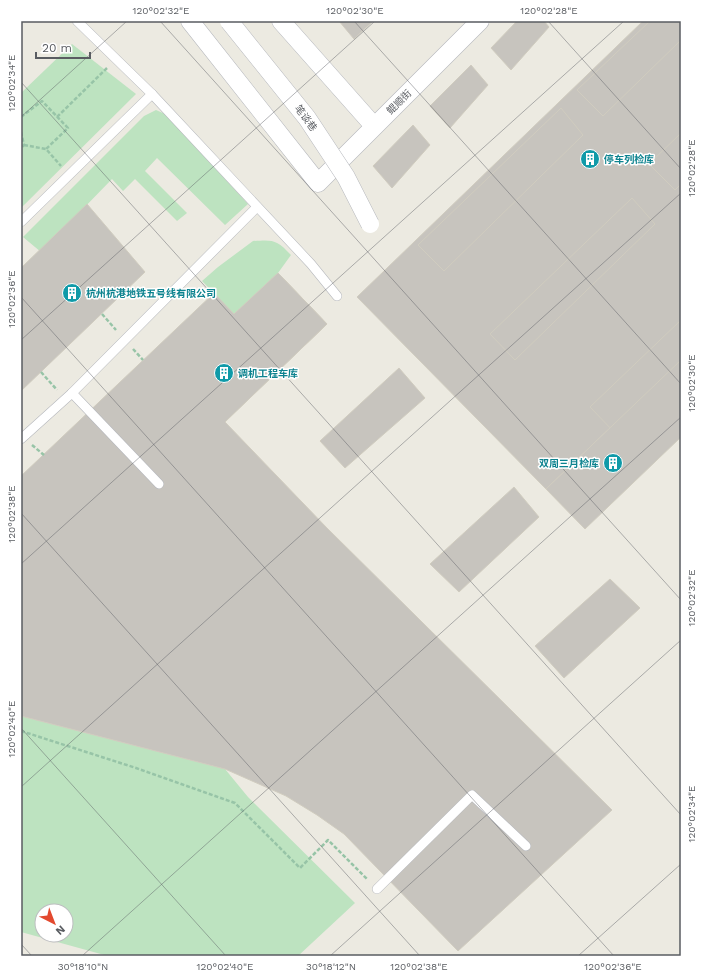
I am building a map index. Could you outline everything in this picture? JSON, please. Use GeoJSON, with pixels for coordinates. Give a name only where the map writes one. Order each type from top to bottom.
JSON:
{"type":"FeatureCollection","features":[{"type":"Feature","properties":{"kind":"street","name":"鲲顺街"},"geometry":{"type":"LineString","coordinates":[[190,21],[318,183],[480,21]]}},
{"type":"Feature","properties":{"kind":"street","name":"笔谈巷"},"geometry":{"type":"LineString","coordinates":[[229,21],[307,118],[346,177],[370,224]]}},
{"type":"Feature","properties":{"kind":"street"},"geometry":{"type":"LineString","coordinates":[[281,21],[374,126]]}},
{"type":"Feature","properties":{"kind":"lane"},"geometry":{"type":"LineString","coordinates":[[77,21],[152,94],[311,264],[337,296]]}},
{"type":"Feature","properties":{"kind":"lane"},"geometry":{"type":"LineString","coordinates":[[21,222],[152,94]]}},
{"type":"Feature","properties":{"kind":"lane"},"geometry":{"type":"LineString","coordinates":[[21,439],[72,394],[257,207]]}},
{"type":"Feature","properties":{"kind":"lane"},"geometry":{"type":"LineString","coordinates":[[72,394],[159,484]]}},
{"type":"Feature","properties":{"kind":"lane"},"geometry":{"type":"LineString","coordinates":[[377,889],[472,795],[526,846]]}},
{"type":"Feature","properties":{"kind":"path"},"geometry":{"type":"LineString","coordinates":[[57,117],[116,59]]}},
{"type":"Feature","properties":{"kind":"path"},"geometry":{"type":"LineString","coordinates":[[21,117],[42,100],[68,128],[46,148]]}},
{"type":"Feature","properties":{"kind":"path"},"geometry":{"type":"LineString","coordinates":[[21,132],[24,145]]}},
{"type":"Feature","properties":{"kind":"path"},"geometry":{"type":"LineString","coordinates":[[24,145],[46,148],[69,175]]}},
{"type":"Feature","properties":{"kind":"path"},"geometry":{"type":"LineString","coordinates":[[21,148],[24,145]]}},
{"type":"Feature","properties":{"kind":"path"},"geometry":{"type":"LineString","coordinates":[[21,730],[235,803],[300,868],[328,840],[377,889]]}},
{"type":"Feature","properties":{"kind":"green space"},"geometry":{"type":"Polygon","coordinates":[[[72,44],[136,94],[21,208],[21,93],[72,44]]]}},
{"type":"Feature","properties":{"kind":"green space"},"geometry":{"type":"Polygon","coordinates":[[[156,110],[165,114],[248,204],[225,225],[157,158],[145,171],[187,213],[177,221],[135,179],[123,191],[112,179],[41,252],[23,237],[144,116],[156,110]]]}},
{"type":"Feature","properties":{"kind":"green space"},"geometry":{"type":"Polygon","coordinates":[[[253,241],[270,241],[278,243],[291,255],[278,273],[234,314],[202,281],[253,241]]]}},
{"type":"Feature","properties":{"kind":"green space"},"geometry":{"type":"Polygon","coordinates":[[[21,716],[225,769],[248,797],[355,903],[298,956],[108,956],[61,943],[74,943],[74,903],[34,903],[34,936],[21,932],[21,716]]]}},
{"type":"Feature","properties":{"kind":"building"},"geometry":{"type":"Polygon","coordinates":[[[339,21],[373,21],[354,39],[339,21]]]}},
{"type":"Feature","properties":{"kind":"building"},"geometry":{"type":"Polygon","coordinates":[[[517,21],[544,21],[549,27],[511,70],[491,48],[517,21]]]}},
{"type":"Feature","properties":{"kind":"building","name":"停车列检库"},"geometry":{"type":"Polygon","coordinates":[[[643,21],[681,21],[681,360],[546,489],[357,297],[643,21]]]}},
{"type":"Feature","properties":{"kind":"building"},"geometry":{"type":"Polygon","coordinates":[[[650,21],[681,21],[681,40],[603,116],[577,90],[650,21]]]}},
{"type":"Feature","properties":{"kind":"building"},"geometry":{"type":"Polygon","coordinates":[[[471,65],[488,85],[450,128],[430,106],[471,65]]]}},
{"type":"Feature","properties":{"kind":"building"},"geometry":{"type":"Polygon","coordinates":[[[561,108],[583,135],[444,271],[418,245],[561,108]]]}},
{"type":"Feature","properties":{"kind":"building"},"geometry":{"type":"Polygon","coordinates":[[[413,125],[430,145],[392,188],[373,166],[413,125]]]}},
{"type":"Feature","properties":{"kind":"building"},"geometry":{"type":"Polygon","coordinates":[[[681,133],[681,184],[675,190],[649,164],[681,133]]]}},
{"type":"Feature","properties":{"kind":"building"},"geometry":{"type":"Polygon","coordinates":[[[632,198],[655,224],[515,360],[490,334],[632,198]]]}},
{"type":"Feature","properties":{"kind":"building","name":"杭州杭港地铁五号线有限公司"},"geometry":{"type":"Polygon","coordinates":[[[87,204],[145,272],[21,391],[21,268],[87,204]]]}},
{"type":"Feature","properties":{"kind":"building","name":"调机工程车库"},"geometry":{"type":"Polygon","coordinates":[[[278,273],[327,324],[167,477],[117,425],[278,273]]]}},
{"type":"Feature","properties":{"kind":"building"},"geometry":{"type":"Polygon","coordinates":[[[278,273],[327,324],[225,422],[327,528],[612,810],[458,951],[344,834],[286,796],[225,769],[21,716],[21,476],[214,293],[234,314],[278,273]]]}},
{"type":"Feature","properties":{"kind":"building"},"geometry":{"type":"Polygon","coordinates":[[[681,320],[681,370],[616,434],[590,407],[681,320]]]}},
{"type":"Feature","properties":{"kind":"building","name":"双周三月检库"},"geometry":{"type":"Polygon","coordinates":[[[681,360],[681,437],[585,529],[546,489],[681,360]]]}},
{"type":"Feature","properties":{"kind":"building"},"geometry":{"type":"Polygon","coordinates":[[[399,368],[425,398],[345,468],[320,441],[399,368]]]}},
{"type":"Feature","properties":{"kind":"building"},"geometry":{"type":"Polygon","coordinates":[[[514,487],[539,517],[459,592],[430,564],[514,487]]]}},
{"type":"Feature","properties":{"kind":"building"},"geometry":{"type":"Polygon","coordinates":[[[610,579],[640,608],[564,678],[535,646],[610,579]]]}},
{"type":"Feature","properties":{"kind":"place","name":"停车列检库"},"geometry":{"type":"Point","coordinates":[590,159]}},
{"type":"Feature","properties":{"kind":"place","name":"杭州杭港地铁五号线有限公司"},"geometry":{"type":"Point","coordinates":[72,293]}},
{"type":"Feature","properties":{"kind":"place","name":"调机工程车库"},"geometry":{"type":"Point","coordinates":[224,373]}},
{"type":"Feature","properties":{"kind":"place","name":"双周三月检库"},"geometry":{"type":"Point","coordinates":[613,463]}}]}
